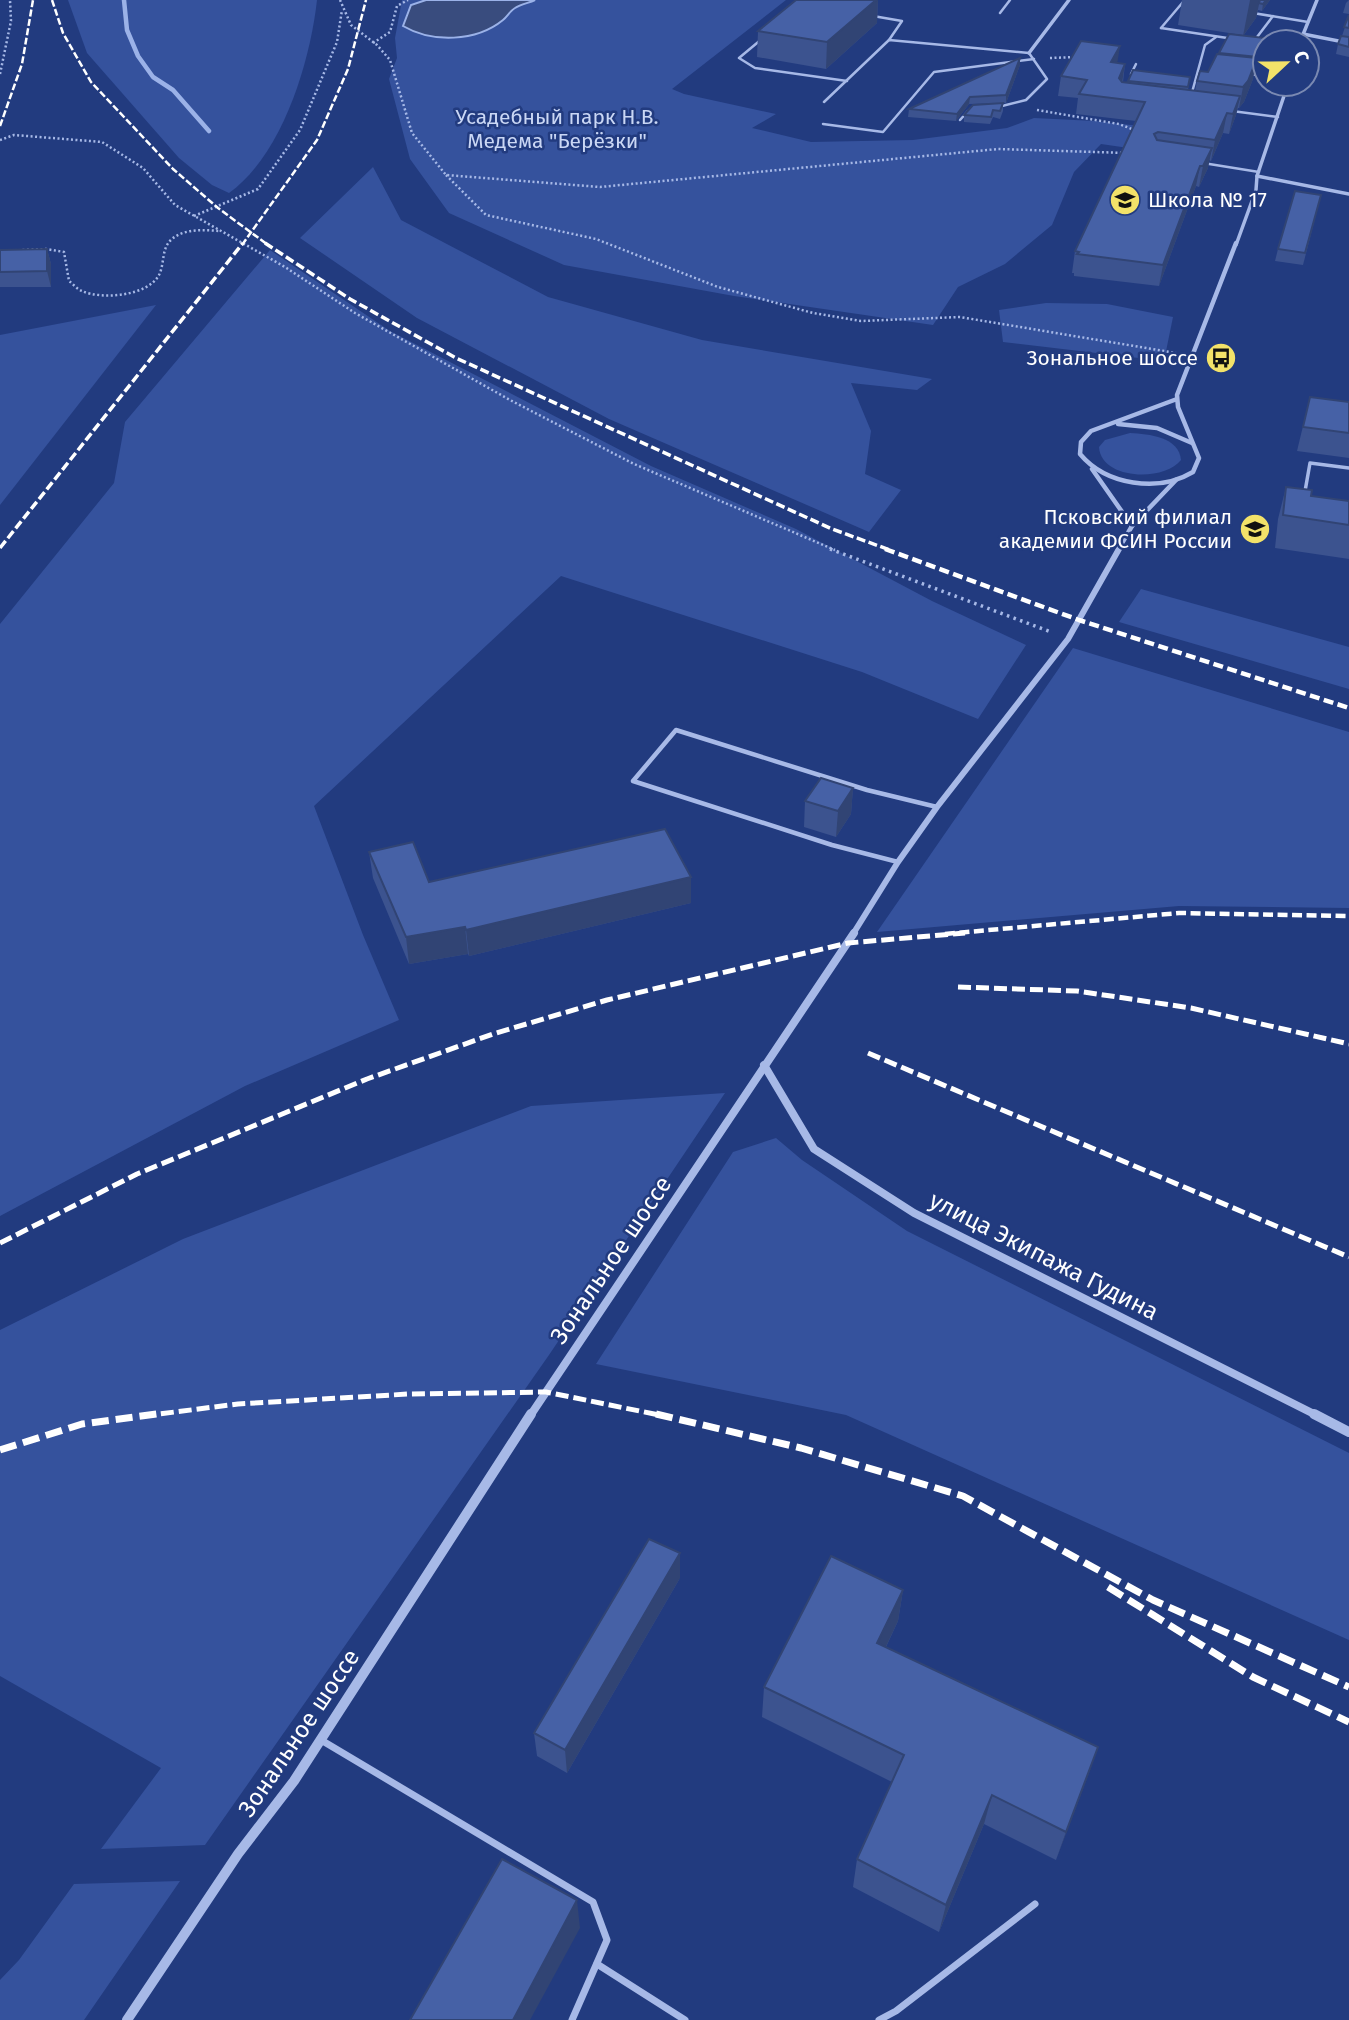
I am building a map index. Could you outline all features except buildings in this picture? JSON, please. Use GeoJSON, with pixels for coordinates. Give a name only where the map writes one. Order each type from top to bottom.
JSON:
{"type":"FeatureCollection","features":[{"type":"Feature","properties":{"kind":"street"},"geometry":{"type":"LineString","coordinates":[[1029,53],[1069,0]]}},
{"type":"Feature","properties":{"kind":"street"},"geometry":{"type":"LineString","coordinates":[[1306,28],[1317,0]]}},
{"type":"Feature","properties":{"kind":"street"},"geometry":{"type":"LineString","coordinates":[[1321,38],[1349,43]]}},
{"type":"Feature","properties":{"kind":"street"},"geometry":{"type":"LineString","coordinates":[[1132,526],[1080,454],[1081,442],[1091,431],[1177,399],[1256,190],[1258,174],[1284,98]]}},
{"type":"Feature","properties":{"kind":"street"},"geometry":{"type":"LineString","coordinates":[[1258,174],[1349,194]]}},
{"type":"Feature","properties":{"kind":"street","name":"Зональное шоссе"},"geometry":{"type":"LineString","coordinates":[[127,2020],[238,1854],[294,1782],[547,1392],[848,943],[898,862],[937,807],[1068,639],[1132,526],[1176,480],[1191,473],[1199,464],[1199,453],[1192,443],[1177,399]]}},
{"type":"Feature","properties":{"kind":"street"},"geometry":{"type":"LineString","coordinates":[[1111,425],[1135,423],[1160,427],[1192,443]]}},
{"type":"Feature","properties":{"kind":"street"},"geometry":{"type":"LineString","coordinates":[[1091,467],[1110,477],[1136,483],[1176,480]]}},
{"type":"Feature","properties":{"kind":"street","name":"улица Экипажа Гудина"},"geometry":{"type":"LineString","coordinates":[[764,1065],[814,1150],[903,1206],[1349,1432]]}},
{"type":"Feature","properties":{"kind":"lane"},"geometry":{"type":"LineString","coordinates":[[1000,13],[1010,0]]}},
{"type":"Feature","properties":{"kind":"lane"},"geometry":{"type":"LineString","coordinates":[[1196,4],[1183,2],[1161,28],[1241,41]]}},
{"type":"Feature","properties":{"kind":"lane"},"geometry":{"type":"LineString","coordinates":[[1247,12],[1308,22]]}},
{"type":"Feature","properties":{"kind":"lane"},"geometry":{"type":"LineString","coordinates":[[824,103],[889,40],[902,21],[863,15]]}},
{"type":"Feature","properties":{"kind":"lane"},"geometry":{"type":"LineString","coordinates":[[1264,28],[1273,16]]}},
{"type":"Feature","properties":{"kind":"lane"},"geometry":{"type":"LineString","coordinates":[[766,34],[738,58],[755,68],[847,81]]}},
{"type":"Feature","properties":{"kind":"lane"},"geometry":{"type":"LineString","coordinates":[[1188,105],[1206,45],[1216,37]]}},
{"type":"Feature","properties":{"kind":"lane"},"geometry":{"type":"LineString","coordinates":[[889,40],[1029,53],[1046,79],[1029,101],[1019,106],[995,107]]}},
{"type":"Feature","properties":{"kind":"lane"},"geometry":{"type":"LineString","coordinates":[[824,124],[883,132],[934,72],[1034,60]]}},
{"type":"Feature","properties":{"kind":"lane"},"geometry":{"type":"LineString","coordinates":[[1131,75],[1136,64]]}},
{"type":"Feature","properties":{"kind":"lane"},"geometry":{"type":"LineString","coordinates":[[1239,73],[1251,74]]}},
{"type":"Feature","properties":{"kind":"lane"},"geometry":{"type":"LineString","coordinates":[[960,120],[971,108]]}},
{"type":"Feature","properties":{"kind":"lane"},"geometry":{"type":"LineString","coordinates":[[1225,110],[1278,117]]}},
{"type":"Feature","properties":{"kind":"lane"},"geometry":{"type":"LineString","coordinates":[[1203,163],[1258,174]]}},
{"type":"Feature","properties":{"kind":"lane"},"geometry":{"type":"LineString","coordinates":[[1302,508],[1310,463],[1349,468]]}},
{"type":"Feature","properties":{"kind":"lane"},"geometry":{"type":"LineString","coordinates":[[898,862],[832,845],[633,781],[676,730],[867,790],[937,807]]}},
{"type":"Feature","properties":{"kind":"lane"},"geometry":{"type":"LineString","coordinates":[[321,1740],[593,1902],[607,1941],[572,2020]]}},
{"type":"Feature","properties":{"kind":"lane"},"geometry":{"type":"LineString","coordinates":[[879,2020],[896,2011],[1035,1904]]}},
{"type":"Feature","properties":{"kind":"lane"},"geometry":{"type":"LineString","coordinates":[[597,1964],[685,2020]]}},
{"type":"Feature","properties":{"kind":"path"},"geometry":{"type":"LineString","coordinates":[[0,74],[11,21],[10,0]]}},
{"type":"Feature","properties":{"kind":"path"},"geometry":{"type":"LineString","coordinates":[[340,0],[342,9],[356,32],[384,52],[390,63],[403,99],[411,133],[446,175],[486,215],[596,239],[718,287],[813,313],[861,321],[960,317],[1174,352]]}},
{"type":"Feature","properties":{"kind":"path"},"geometry":{"type":"LineString","coordinates":[[373,43],[390,34],[396,23],[397,6],[408,0]]}},
{"type":"Feature","properties":{"kind":"path"},"geometry":{"type":"LineString","coordinates":[[194,216],[258,189],[300,130],[337,42],[342,9]]}},
{"type":"Feature","properties":{"kind":"path"},"geometry":{"type":"LineString","coordinates":[[1034,60],[1078,57]]}},
{"type":"Feature","properties":{"kind":"path"},"geometry":{"type":"LineString","coordinates":[[1019,106],[1119,124],[1140,132]]}},
{"type":"Feature","properties":{"kind":"path"},"geometry":{"type":"LineString","coordinates":[[0,140],[14,135],[102,142],[143,167],[175,205],[285,267],[367,320],[634,464],[802,538],[1068,639]]}},
{"type":"Feature","properties":{"kind":"path"},"geometry":{"type":"LineString","coordinates":[[446,175],[600,187],[998,149],[1133,153]]}},
{"type":"Feature","properties":{"kind":"path"},"geometry":{"type":"LineString","coordinates":[[0,251],[46,249],[64,252],[69,281],[83,291],[127,294],[147,287],[158,277],[164,247],[177,235],[199,230],[221,231]]}},
{"type":"Feature","properties":{"kind":"green space"},"geometry":{"type":"Polygon","coordinates":[[[68,0],[317,0],[308,51],[290,106],[264,156],[248,176],[229,193],[212,185],[179,158],[87,53],[68,0]]]}},
{"type":"Feature","properties":{"kind":"green space","name":"Усадебный парк Н.В. Медема \"Берёзки\""},"geometry":{"type":"Polygon","coordinates":[[[402,0],[426,0],[411,5],[503,20],[514,8],[535,0],[786,0],[672,89],[776,114],[752,128],[811,142],[913,140],[1007,128],[1034,118],[1095,121],[1220,135],[1211,160],[1101,144],[1074,172],[1052,225],[1005,264],[958,287],[933,325],[734,296],[564,265],[449,213],[410,159],[389,79],[397,58],[395,38],[402,0]]]}},
{"type":"Feature","properties":{"kind":"green space"},"geometry":{"type":"Polygon","coordinates":[[[373,167],[401,220],[548,297],[702,340],[932,379],[917,390],[851,383],[871,431],[865,474],[901,490],[869,532],[609,419],[417,318],[300,238],[373,167]]]}},
{"type":"Feature","properties":{"kind":"green space"},"geometry":{"type":"Polygon","coordinates":[[[270,250],[390,331],[651,466],[796,529],[932,601],[1026,645],[978,719],[862,672],[561,576],[314,806],[399,1020],[245,1086],[0,1216],[0,624],[114,483],[125,422],[270,250]]]}},
{"type":"Feature","properties":{"kind":"green space"},"geometry":{"type":"Polygon","coordinates":[[[1046,303],[1107,304],[1173,317],[1164,361],[1003,342],[999,310],[1046,303]]]}},
{"type":"Feature","properties":{"kind":"green space"},"geometry":{"type":"Polygon","coordinates":[[[156,305],[0,505],[0,335],[156,305]]]}},
{"type":"Feature","properties":{"kind":"green space"},"geometry":{"type":"Polygon","coordinates":[[[1130,433],[1162,438],[1175,446],[1181,460],[1173,467],[1148,474],[1134,474],[1110,466],[1102,458],[1099,447],[1105,440],[1130,433]]]}},
{"type":"Feature","properties":{"kind":"green space"},"geometry":{"type":"Polygon","coordinates":[[[1141,589],[1349,647],[1349,689],[1119,622],[1141,589]]]}},
{"type":"Feature","properties":{"kind":"green space"},"geometry":{"type":"Polygon","coordinates":[[[1073,648],[1349,732],[1349,908],[1179,906],[877,932],[1073,648]]]}},
{"type":"Feature","properties":{"kind":"green space"},"geometry":{"type":"Polygon","coordinates":[[[725,1093],[549,1355],[205,1845],[101,1849],[161,1768],[0,1676],[0,1330],[183,1239],[531,1106],[725,1093]]]}},
{"type":"Feature","properties":{"kind":"green space"},"geometry":{"type":"Polygon","coordinates":[[[776,1138],[802,1160],[907,1231],[1349,1453],[1349,1640],[846,1415],[596,1364],[733,1152],[776,1138]]]}},
{"type":"Feature","properties":{"kind":"green space"},"geometry":{"type":"Polygon","coordinates":[[[180,1881],[84,2020],[0,2020],[0,1980],[19,1960],[74,1884],[180,1881]]]}},
{"type":"Feature","properties":{"kind":"shaded area"},"geometry":{"type":"Polygon","coordinates":[[[426,0],[535,0],[515,8],[503,20],[480,33],[454,38],[427,35],[403,26],[411,5],[426,0]]]}},
{"type":"Feature","properties":{"kind":"waterway"},"geometry":{"type":"LineString","coordinates":[[124,0],[127,30],[138,56],[153,77],[173,90],[209,131]]}},
{"type":"Feature","properties":{"kind":"railway"},"geometry":{"type":"LineString","coordinates":[[0,126],[22,64],[33,0]]}},
{"type":"Feature","properties":{"kind":"railway"},"geometry":{"type":"LineString","coordinates":[[52,0],[63,33],[91,82],[173,169],[251,232]]}},
{"type":"Feature","properties":{"kind":"railway"},"geometry":{"type":"LineString","coordinates":[[251,232],[317,140],[348,69],[366,0]]}},
{"type":"Feature","properties":{"kind":"railway"},"geometry":{"type":"LineString","coordinates":[[242,245],[251,232]]}},
{"type":"Feature","properties":{"kind":"railway"},"geometry":{"type":"LineString","coordinates":[[251,232],[268,245]]}},
{"type":"Feature","properties":{"kind":"railway"},"geometry":{"type":"LineString","coordinates":[[0,548],[243,243]]}},
{"type":"Feature","properties":{"kind":"railway"},"geometry":{"type":"LineString","coordinates":[[268,245],[350,299],[456,358],[832,529],[890,550]]}},
{"type":"Feature","properties":{"kind":"railway"},"geometry":{"type":"LineString","coordinates":[[885,549],[1079,620],[1349,708]]}},
{"type":"Feature","properties":{"kind":"railway"},"geometry":{"type":"LineString","coordinates":[[945,934],[1179,913],[1349,916]]}},
{"type":"Feature","properties":{"kind":"railway"},"geometry":{"type":"LineString","coordinates":[[0,1243],[137,1174],[367,1079],[493,1034],[607,1000],[848,943],[965,933]]}},
{"type":"Feature","properties":{"kind":"railway"},"geometry":{"type":"LineString","coordinates":[[958,987],[1077,991],[1191,1008],[1349,1044]]}},
{"type":"Feature","properties":{"kind":"railway"},"geometry":{"type":"LineString","coordinates":[[868,1053],[1349,1257]]}},
{"type":"Feature","properties":{"kind":"railway"},"geometry":{"type":"LineString","coordinates":[[143,1416],[238,1404],[409,1394],[546,1392],[664,1416]]}},
{"type":"Feature","properties":{"kind":"railway"},"geometry":{"type":"LineString","coordinates":[[0,1450],[82,1424],[157,1414]]}},
{"type":"Feature","properties":{"kind":"railway"},"geometry":{"type":"LineString","coordinates":[[656,1414],[801,1448],[963,1496],[1153,1600],[1349,1687]]}},
{"type":"Feature","properties":{"kind":"railway"},"geometry":{"type":"LineString","coordinates":[[1108,1587],[1253,1677],[1349,1722]]}},
{"type":"Feature","properties":{"kind":"place","name":"Школа № 17"},"geometry":{"type":"Point","coordinates":[1125,200]}},
{"type":"Feature","properties":{"kind":"place","name":"Зональное шоссе"},"geometry":{"type":"Point","coordinates":[1221,358]}},
{"type":"Feature","properties":{"kind":"place","name":"Псковский филиал академии ФСИН России"},"geometry":{"type":"Point","coordinates":[1255,529]}}]}
